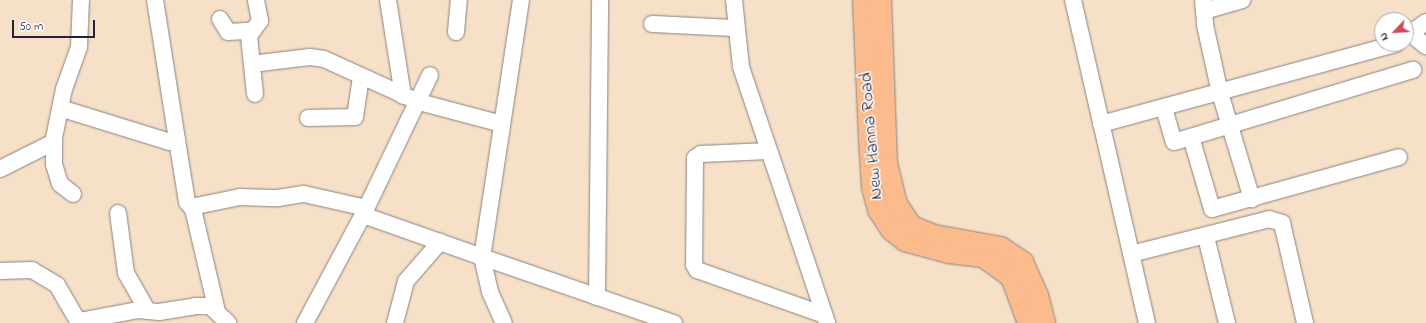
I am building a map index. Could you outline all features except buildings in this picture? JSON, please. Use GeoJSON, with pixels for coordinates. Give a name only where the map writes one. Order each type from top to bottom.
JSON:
{"type":"FeatureCollection","features":[{"type":"Feature","properties":{"kind":"main road","name":"New Hanna Road"},"geometry":{"type":"LineString","coordinates":[[863,0],[872,187],[878,210],[891,230],[904,241],[950,253],[983,257],[1011,277],[1028,323]]}},
{"type":"Feature","properties":{"kind":"main road","name":"New Hanna Road"},"geometry":{"type":"LineString","coordinates":[[881,0],[887,163],[896,204],[912,226],[934,235],[1001,247],[1023,262],[1038,295],[1045,323]]}},
{"type":"Feature","properties":{"kind":"street"},"geometry":{"type":"LineString","coordinates":[[73,194],[60,184],[54,164],[54,142],[60,108],[78,47],[81,0]]}},
{"type":"Feature","properties":{"kind":"street"},"geometry":{"type":"LineString","coordinates":[[155,0],[187,202],[191,207],[217,311]]}},
{"type":"Feature","properties":{"kind":"street"},"geometry":{"type":"LineString","coordinates":[[220,19],[228,32],[250,31],[260,21],[256,0]]}},
{"type":"Feature","properties":{"kind":"street"},"geometry":{"type":"LineString","coordinates":[[388,0],[403,96]]}},
{"type":"Feature","properties":{"kind":"street"},"geometry":{"type":"LineString","coordinates":[[456,32],[459,0]]}},
{"type":"Feature","properties":{"kind":"street"},"geometry":{"type":"LineString","coordinates":[[504,323],[490,292],[482,257],[521,0]]}},
{"type":"Feature","properties":{"kind":"street"},"geometry":{"type":"LineString","coordinates":[[597,297],[600,0]]}},
{"type":"Feature","properties":{"kind":"street"},"geometry":{"type":"LineString","coordinates":[[734,0],[735,28],[741,66],[826,319]]}},
{"type":"Feature","properties":{"kind":"street"},"geometry":{"type":"LineString","coordinates":[[1073,0],[1147,323]]}},
{"type":"Feature","properties":{"kind":"street"},"geometry":{"type":"LineString","coordinates":[[1242,0],[1204,6],[1220,93],[1252,199]]}},
{"type":"Feature","properties":{"kind":"street"},"geometry":{"type":"LineString","coordinates":[[1416,42],[1416,30],[1426,22]]}},
{"type":"Feature","properties":{"kind":"street"},"geometry":{"type":"LineString","coordinates":[[652,24],[735,28]]}},
{"type":"Feature","properties":{"kind":"street"},"geometry":{"type":"LineString","coordinates":[[250,31],[255,94]]}},
{"type":"Feature","properties":{"kind":"street"},"geometry":{"type":"LineString","coordinates":[[1101,124],[1374,50]]}},
{"type":"Feature","properties":{"kind":"street"},"geometry":{"type":"LineString","coordinates":[[252,64],[310,57],[324,59],[419,102],[502,124]]}},
{"type":"Feature","properties":{"kind":"street"},"geometry":{"type":"LineString","coordinates":[[1164,108],[1174,142],[1413,70]]}},
{"type":"Feature","properties":{"kind":"street"},"geometry":{"type":"LineString","coordinates":[[305,323],[365,211],[419,102],[430,75]]}},
{"type":"Feature","properties":{"kind":"street"},"geometry":{"type":"LineString","coordinates":[[308,118],[356,117],[361,77]]}},
{"type":"Feature","properties":{"kind":"street"},"geometry":{"type":"LineString","coordinates":[[60,108],[170,142],[177,140]]}},
{"type":"Feature","properties":{"kind":"street"},"geometry":{"type":"LineString","coordinates":[[1191,137],[1212,209],[1399,158]]}},
{"type":"Feature","properties":{"kind":"street"},"geometry":{"type":"LineString","coordinates":[[0,169],[54,142]]}},
{"type":"Feature","properties":{"kind":"street"},"geometry":{"type":"LineString","coordinates":[[769,151],[702,154],[695,158],[694,265],[697,270],[826,319]]}},
{"type":"Feature","properties":{"kind":"street"},"geometry":{"type":"LineString","coordinates":[[191,207],[240,197],[278,198],[304,194],[365,211],[440,242],[674,323]]}},
{"type":"Feature","properties":{"kind":"street"},"geometry":{"type":"LineString","coordinates":[[118,213],[126,273],[147,310]]}},
{"type":"Feature","properties":{"kind":"street"},"geometry":{"type":"LineString","coordinates":[[1131,254],[1206,237],[1269,219],[1282,223],[1305,323]]}},
{"type":"Feature","properties":{"kind":"street"},"geometry":{"type":"LineString","coordinates":[[1206,237],[1227,323]]}},
{"type":"Feature","properties":{"kind":"street"},"geometry":{"type":"LineString","coordinates":[[395,323],[406,282],[440,242]]}},
{"type":"Feature","properties":{"kind":"street"},"geometry":{"type":"LineString","coordinates":[[0,272],[32,270],[57,285],[79,322],[147,310],[159,312],[195,306],[210,306],[228,323]]}}]}
